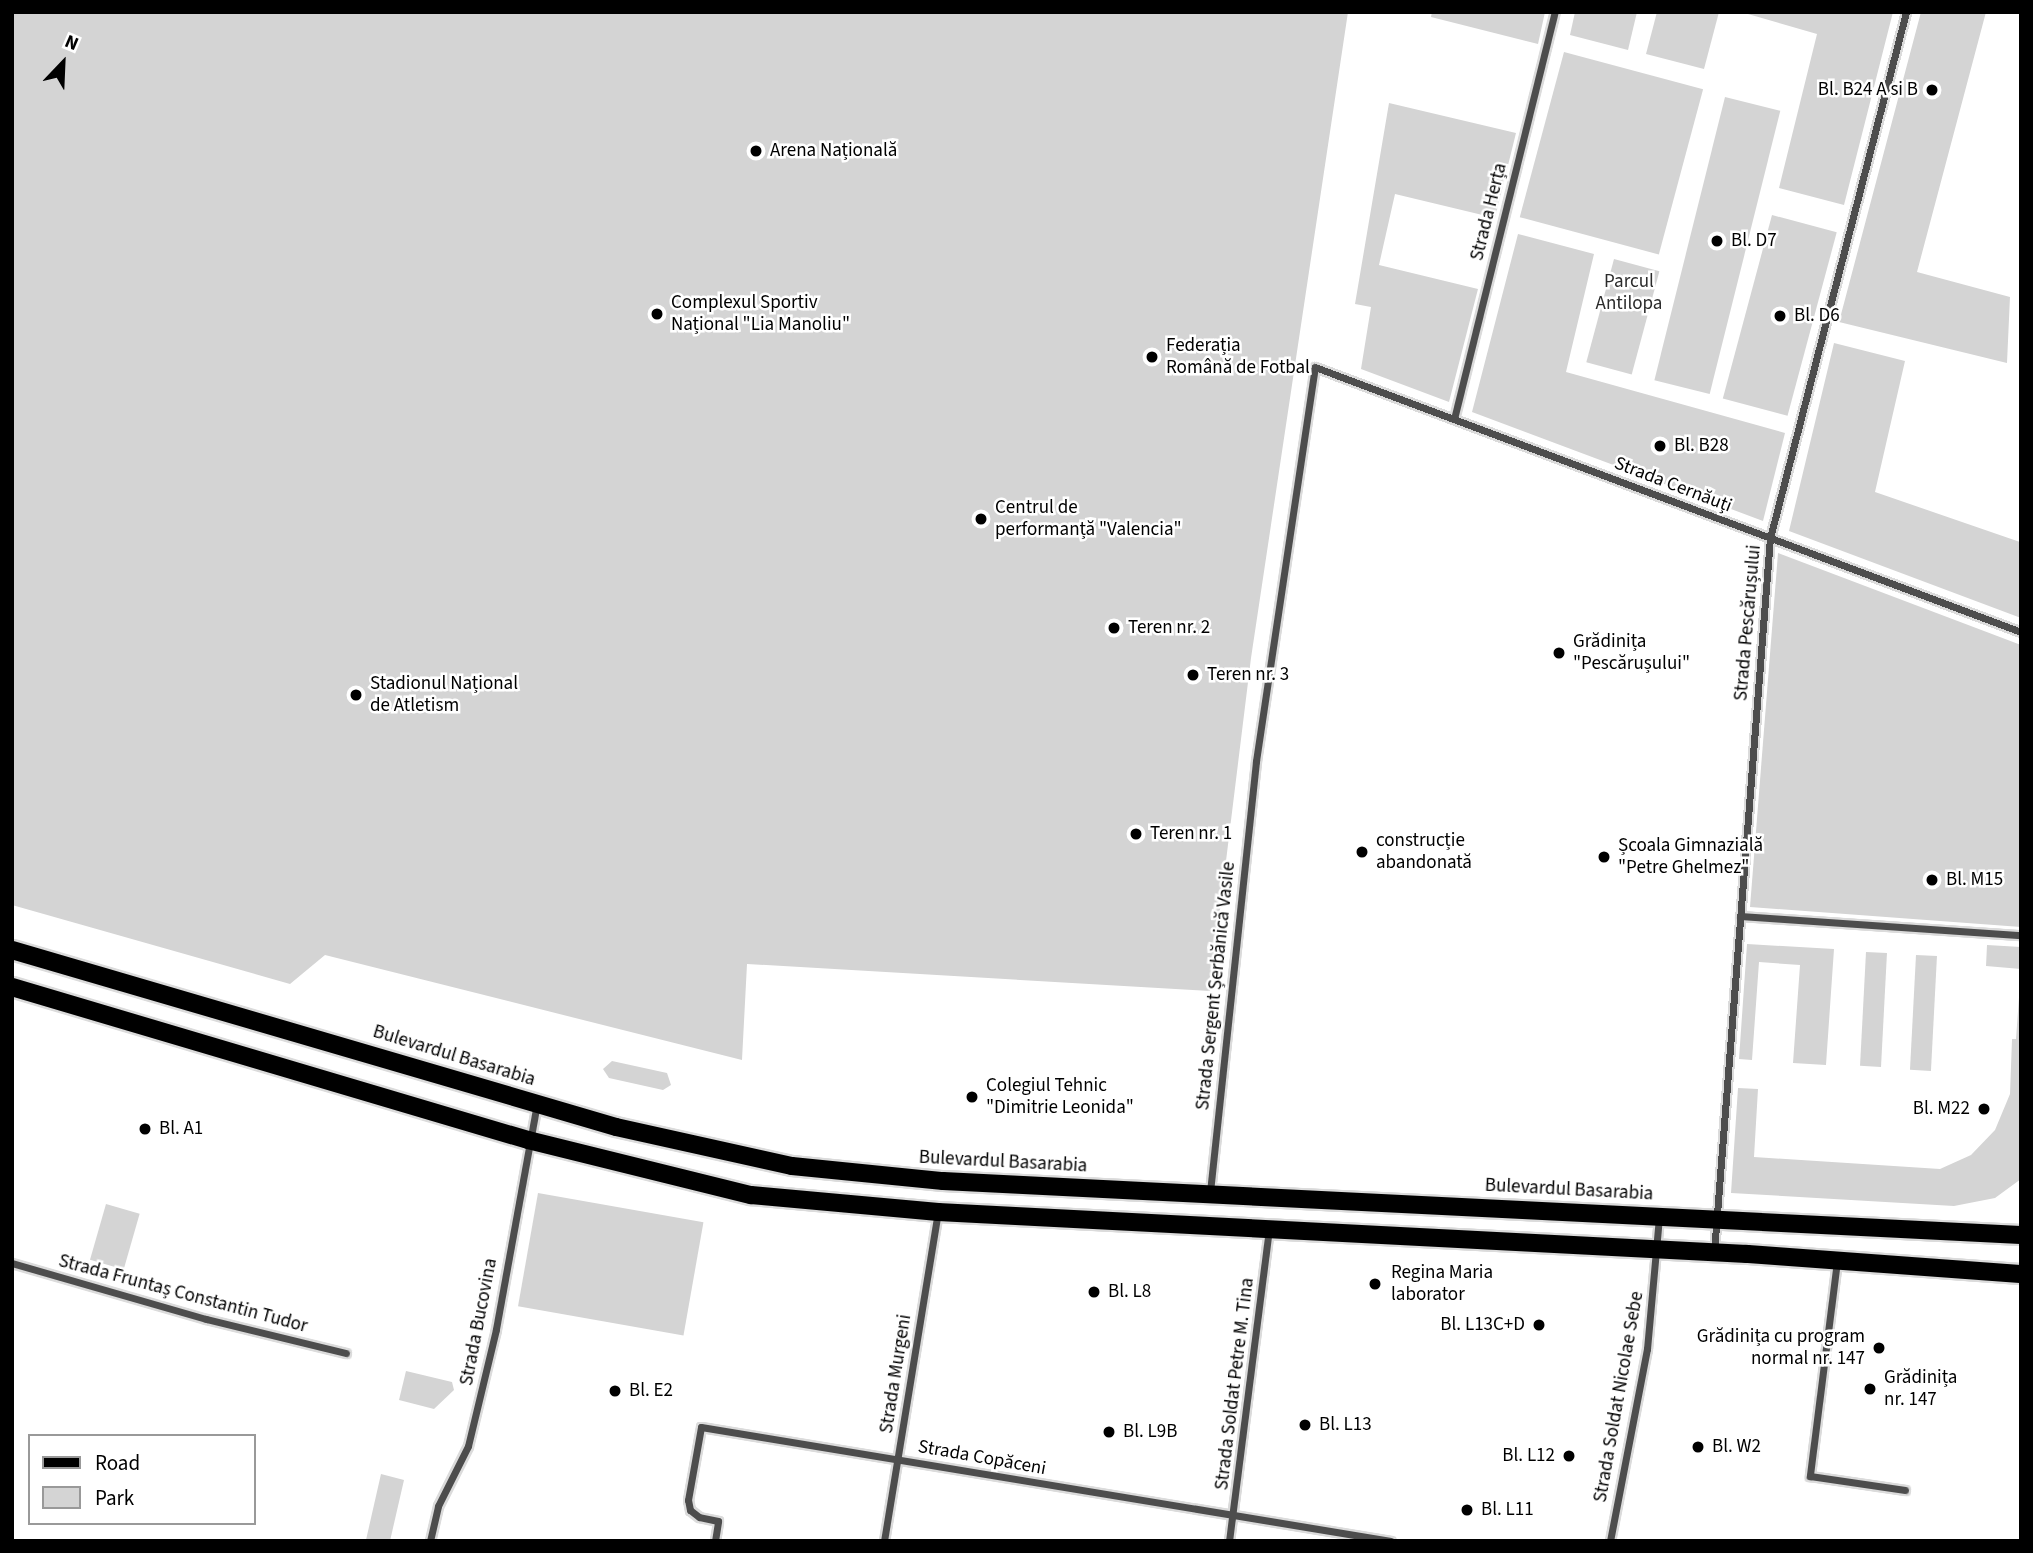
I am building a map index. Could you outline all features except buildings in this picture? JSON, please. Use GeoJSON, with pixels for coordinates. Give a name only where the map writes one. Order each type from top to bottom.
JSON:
{"type":"FeatureCollection","features":[{"type":"Feature","properties":{"kind":"main road","name":"Bulevardul Basarabia"},"geometry":{"type":"LineString","coordinates":[[12,950],[702,1150],[792,1166],[943,1181],[1210,1192],[2021,1235]]}},
{"type":"Feature","properties":{"kind":"main road"},"geometry":{"type":"LineString","coordinates":[[12,988],[528,1140],[741,1193],[938,1212],[1714,1252],[2021,1274]]}},
{"type":"Feature","properties":{"kind":"street","name":"Strada Herța"},"geometry":{"type":"LineString","coordinates":[[1454,419],[1555,12]]}},
{"type":"Feature","properties":{"kind":"street","name":"Strada Pescărușului"},"geometry":{"type":"LineString","coordinates":[[1714,1252],[1770,538],[1906,12]]}},
{"type":"Feature","properties":{"kind":"street","name":"Strada Cernăuți"},"geometry":{"type":"LineString","coordinates":[[1315,367],[2021,632]]}},
{"type":"Feature","properties":{"kind":"street","name":"Strada Sergent Șerbănică Vasile"},"geometry":{"type":"LineString","coordinates":[[1210,1192],[1256,761],[1315,367]]}},
{"type":"Feature","properties":{"kind":"street"},"geometry":{"type":"LineString","coordinates":[[1740,916],[2021,935]]}},
{"type":"Feature","properties":{"kind":"street","name":"Strada Bucovina"},"geometry":{"type":"LineString","coordinates":[[429,1541],[438,1506],[468,1446],[537,1103]]}},
{"type":"Feature","properties":{"kind":"street","name":"Strada Murgeni"},"geometry":{"type":"LineString","coordinates":[[884,1541],[938,1212]]}},
{"type":"Feature","properties":{"kind":"street","name":"Strada Soldat Nicolae Sebe"},"geometry":{"type":"LineString","coordinates":[[1610,1541],[1647,1349],[1660,1216]]}},
{"type":"Feature","properties":{"kind":"street","name":"Strada Soldat Petre M. Tina"},"geometry":{"type":"LineString","coordinates":[[1229,1541],[1269,1230]]}},
{"type":"Feature","properties":{"kind":"street"},"geometry":{"type":"LineString","coordinates":[[1837,1260],[1810,1476],[1905,1490]]}},
{"type":"Feature","properties":{"kind":"street","name":"Strada Fruntaș Constantin Tudor"},"geometry":{"type":"LineString","coordinates":[[12,1264],[180,1312],[346,1353]]}},
{"type":"Feature","properties":{"kind":"street","name":"Strada Copăceni"},"geometry":{"type":"LineString","coordinates":[[715,1541],[718,1521],[699,1517],[690,1510],[688,1500],[701,1427],[1391,1541]]}},
{"type":"Feature","properties":{"kind":"green space","name":"Complexul Sportiv Național \"Lia Manoliu\""},"geometry":{"type":"Polygon","coordinates":[[[12,12],[1348,12],[1251,658],[1210,991],[747,964],[742,1060],[325,955],[290,984],[12,905],[12,12]]]}},
{"type":"Feature","properties":{"kind":"green space"},"geometry":{"type":"Polygon","coordinates":[[[1432,12],[1545,12],[1538,44],[1431,17],[1432,12]]]}},
{"type":"Feature","properties":{"kind":"green space"},"geometry":{"type":"Polygon","coordinates":[[[1575,12],[1637,12],[1628,50],[1570,35],[1575,12]]]}},
{"type":"Feature","properties":{"kind":"green space"},"geometry":{"type":"Polygon","coordinates":[[[1657,12],[1719,12],[1704,69],[1646,54],[1657,12]]]}},
{"type":"Feature","properties":{"kind":"green space"},"geometry":{"type":"Polygon","coordinates":[[[1741,12],[1893,12],[1844,205],[1779,188],[1817,34],[1741,12]]]}},
{"type":"Feature","properties":{"kind":"green space"},"geometry":{"type":"Polygon","coordinates":[[[1921,12],[1986,12],[1917,272],[2010,297],[2007,363],[1839,322],[1921,12]]]}},
{"type":"Feature","properties":{"kind":"green space"},"geometry":{"type":"Polygon","coordinates":[[[1564,52],[1703,89],[1659,254],[1520,217],[1564,52]]]}},
{"type":"Feature","properties":{"kind":"green space","name":"Bl. D7"},"geometry":{"type":"Polygon","coordinates":[[[1725,97],[1780,111],[1710,394],[1654,380],[1725,97]]]}},
{"type":"Feature","properties":{"kind":"green space"},"geometry":{"type":"Polygon","coordinates":[[[1389,103],[1516,133],[1495,218],[1395,194],[1379,265],[1478,289],[1449,402],[1361,369],[1371,307],[1355,304],[1389,103]]]}},
{"type":"Feature","properties":{"kind":"green space"},"geometry":{"type":"Polygon","coordinates":[[[1772,215],[1837,232],[1788,416],[1723,399],[1772,215]]]}},
{"type":"Feature","properties":{"kind":"green space"},"geometry":{"type":"Polygon","coordinates":[[[1518,234],[1594,254],[1566,372],[1785,433],[1763,521],[1472,412],[1518,234]]]}},
{"type":"Feature","properties":{"kind":"green space","name":"Parcul Antilopa"},"geometry":{"type":"Polygon","coordinates":[[[1614,259],[1659,271],[1632,375],[1586,362],[1614,259]]]}},
{"type":"Feature","properties":{"kind":"green space"},"geometry":{"type":"Polygon","coordinates":[[[1834,343],[1905,361],[1875,492],[2020,542],[2021,532],[2021,618],[1789,531],[1834,343]]]}},
{"type":"Feature","properties":{"kind":"green space"},"geometry":{"type":"Polygon","coordinates":[[[1778,553],[2021,645],[2021,927],[1750,907],[1778,553]]]}},
{"type":"Feature","properties":{"kind":"green space"},"geometry":{"type":"Polygon","coordinates":[[[1747,944],[1834,949],[1826,1065],[1793,1063],[1800,965],[1759,962],[1752,1060],[1739,1059],[1747,944]]]}},
{"type":"Feature","properties":{"kind":"green space"},"geometry":{"type":"Polygon","coordinates":[[[1987,945],[2021,947],[2021,969],[1986,966],[1987,945]]]}},
{"type":"Feature","properties":{"kind":"green space"},"geometry":{"type":"Polygon","coordinates":[[[1866,952],[1887,953],[1881,1067],[1860,1066],[1866,952]]]}},
{"type":"Feature","properties":{"kind":"green space"},"geometry":{"type":"Polygon","coordinates":[[[1916,955],[1937,956],[1931,1071],[1910,1070],[1916,955]]]}},
{"type":"Feature","properties":{"kind":"green space"},"geometry":{"type":"Polygon","coordinates":[[[2021,969],[2021,1179],[1995,1198],[1954,1206],[1731,1193],[1738,1088],[1758,1089],[1754,1157],[1940,1169],[1971,1155],[1995,1130],[2010,1094],[2012,1039],[2016,1039],[2021,969]]]}},
{"type":"Feature","properties":{"kind":"green space"},"geometry":{"type":"Polygon","coordinates":[[[612,1061],[667,1073],[671,1085],[663,1090],[609,1078],[603,1069],[612,1061]]]}},
{"type":"Feature","properties":{"kind":"green space"},"geometry":{"type":"Polygon","coordinates":[[[538,1193],[703,1222],[683,1335],[518,1306],[538,1193]]]}},
{"type":"Feature","properties":{"kind":"green space"},"geometry":{"type":"Polygon","coordinates":[[[106,1204],[140,1214],[124,1269],[90,1260],[106,1204]]]}},
{"type":"Feature","properties":{"kind":"green space"},"geometry":{"type":"Polygon","coordinates":[[[406,1371],[452,1382],[454,1390],[434,1409],[399,1400],[406,1371]]]}},
{"type":"Feature","properties":{"kind":"green space"},"geometry":{"type":"Polygon","coordinates":[[[381,1474],[404,1480],[390,1541],[371,1541],[366,1540],[381,1474]]]}},
{"type":"Feature","properties":{"kind":"place","name":"Bl. B24 A si B"},"geometry":{"type":"Point","coordinates":[1932,90]}},
{"type":"Feature","properties":{"kind":"place","name":"Arena Națională"},"geometry":{"type":"Point","coordinates":[756,151]}},
{"type":"Feature","properties":{"kind":"place","name":"Bl. D7"},"geometry":{"type":"Point","coordinates":[1717,241]}},
{"type":"Feature","properties":{"kind":"place","name":"Complexul Sportiv Național \"Lia Manoliu\""},"geometry":{"type":"Point","coordinates":[657,314]}},
{"type":"Feature","properties":{"kind":"place","name":"Bl. D6"},"geometry":{"type":"Point","coordinates":[1780,316]}},
{"type":"Feature","properties":{"kind":"place","name":"Federația Română de Fotbal"},"geometry":{"type":"Point","coordinates":[1152,357]}},
{"type":"Feature","properties":{"kind":"place","name":"Bl. B28"},"geometry":{"type":"Point","coordinates":[1660,446]}},
{"type":"Feature","properties":{"kind":"place","name":"Centrul de performanță \"Valencia\""},"geometry":{"type":"Point","coordinates":[981,519]}},
{"type":"Feature","properties":{"kind":"place","name":"Teren nr. 2"},"geometry":{"type":"Point","coordinates":[1114,628]}},
{"type":"Feature","properties":{"kind":"place","name":"Grădinița \"Pescărușului\""},"geometry":{"type":"Point","coordinates":[1559,653]}},
{"type":"Feature","properties":{"kind":"place","name":"Teren nr. 3"},"geometry":{"type":"Point","coordinates":[1193,675]}},
{"type":"Feature","properties":{"kind":"place","name":"Stadionul Național de Atletism"},"geometry":{"type":"Point","coordinates":[356,695]}},
{"type":"Feature","properties":{"kind":"place","name":"Teren nr. 1"},"geometry":{"type":"Point","coordinates":[1136,834]}},
{"type":"Feature","properties":{"kind":"place","name":"construcție abandonată"},"geometry":{"type":"Point","coordinates":[1362,852]}},
{"type":"Feature","properties":{"kind":"place","name":"Școala Gimnazială \"Petre Ghelmez\""},"geometry":{"type":"Point","coordinates":[1604,857]}},
{"type":"Feature","properties":{"kind":"place","name":"Bl. M15"},"geometry":{"type":"Point","coordinates":[1932,880]}},
{"type":"Feature","properties":{"kind":"place","name":"Colegiul Tehnic \"Dimitrie Leonida\""},"geometry":{"type":"Point","coordinates":[972,1097]}},
{"type":"Feature","properties":{"kind":"place","name":"Bl. M22"},"geometry":{"type":"Point","coordinates":[1984,1109]}},
{"type":"Feature","properties":{"kind":"place","name":"Bl. A1"},"geometry":{"type":"Point","coordinates":[145,1129]}},
{"type":"Feature","properties":{"kind":"place","name":"Regina Maria laborator"},"geometry":{"type":"Point","coordinates":[1375,1284]}},
{"type":"Feature","properties":{"kind":"place","name":"Bl. L8"},"geometry":{"type":"Point","coordinates":[1094,1292]}},
{"type":"Feature","properties":{"kind":"place","name":"Bl. L13C+D"},"geometry":{"type":"Point","coordinates":[1539,1325]}},
{"type":"Feature","properties":{"kind":"place","name":"Grădinița cu program normal nr. 147"},"geometry":{"type":"Point","coordinates":[1879,1348]}},
{"type":"Feature","properties":{"kind":"place","name":"Grădinița nr. 147"},"geometry":{"type":"Point","coordinates":[1870,1389]}},
{"type":"Feature","properties":{"kind":"place","name":"Bl. E2"},"geometry":{"type":"Point","coordinates":[615,1391]}},
{"type":"Feature","properties":{"kind":"place","name":"Bl. L13"},"geometry":{"type":"Point","coordinates":[1305,1425]}},
{"type":"Feature","properties":{"kind":"place","name":"Bl. L9B"},"geometry":{"type":"Point","coordinates":[1109,1432]}},
{"type":"Feature","properties":{"kind":"place","name":"Bl. W2"},"geometry":{"type":"Point","coordinates":[1698,1447]}},
{"type":"Feature","properties":{"kind":"place","name":"Bl. L12"},"geometry":{"type":"Point","coordinates":[1569,1456]}},
{"type":"Feature","properties":{"kind":"place","name":"Bl. L11"},"geometry":{"type":"Point","coordinates":[1467,1510]}}]}
